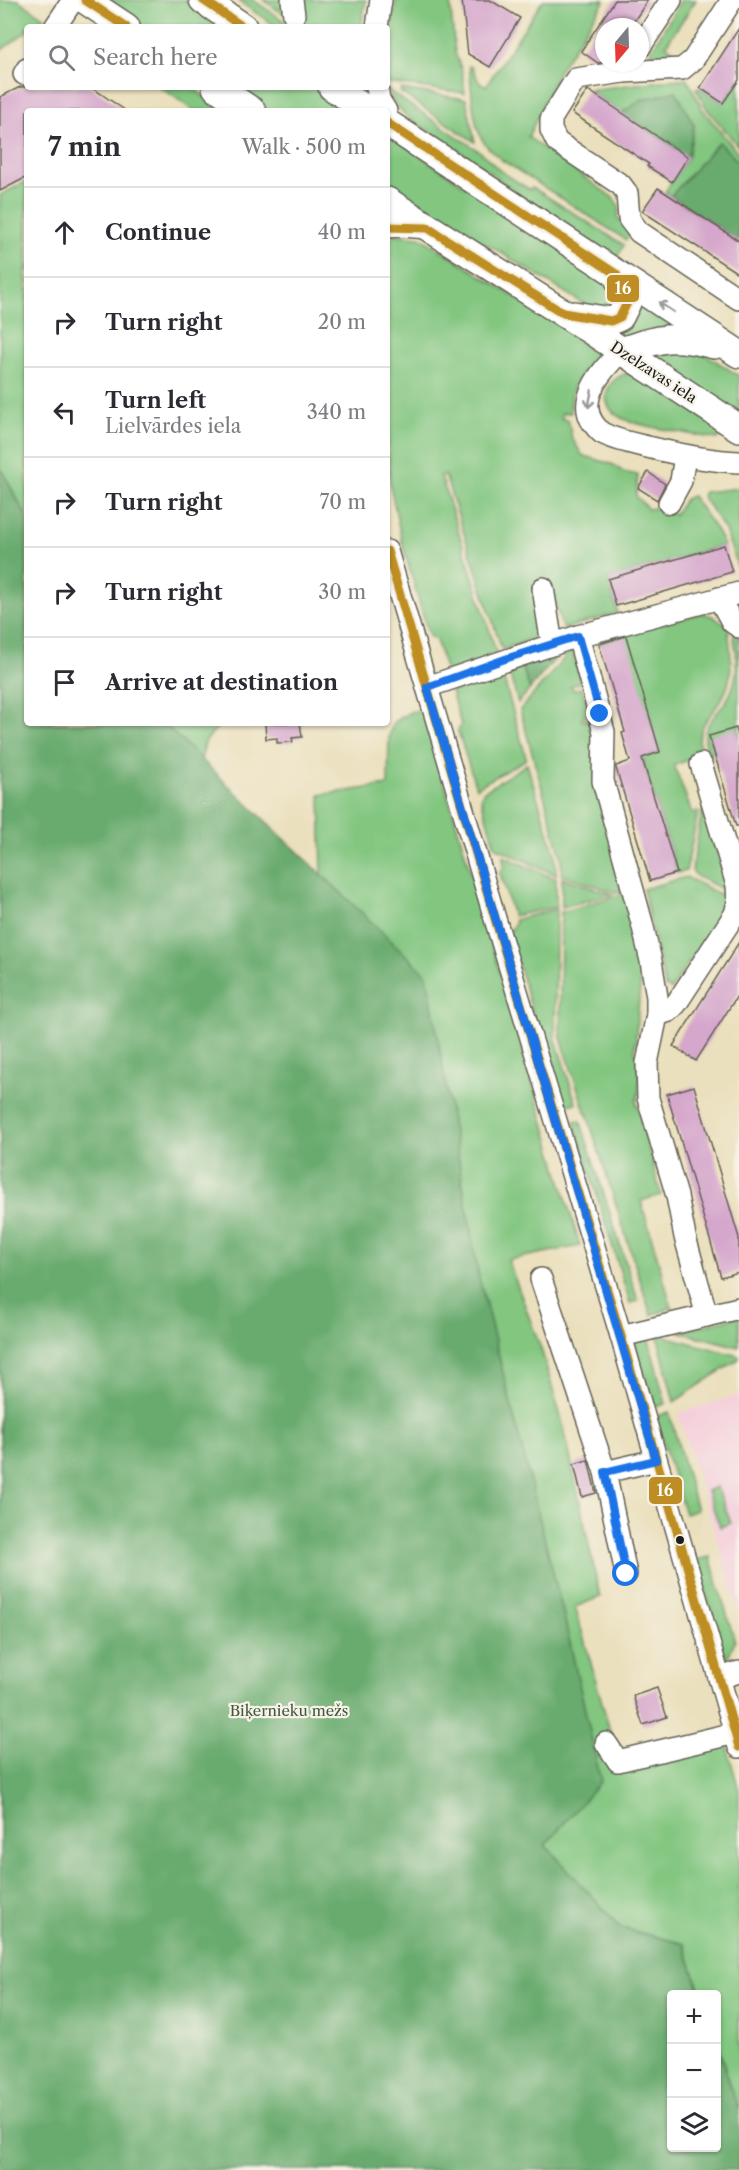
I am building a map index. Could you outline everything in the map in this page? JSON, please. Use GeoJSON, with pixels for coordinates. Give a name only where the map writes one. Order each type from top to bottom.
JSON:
{"type":"FeatureCollection","features":[{"type":"Feature","properties":{"kind":"main road"},"geometry":{"type":"LineString","coordinates":[[85,0],[121,24]]}},
{"type":"Feature","properties":{"kind":"main road"},"geometry":{"type":"LineString","coordinates":[[203,0],[239,24]]}},
{"type":"Feature","properties":{"kind":"main road"},"geometry":{"type":"LineString","coordinates":[[220,90],[248,108]]}},
{"type":"Feature","properties":{"kind":"main road"},"geometry":{"type":"LineString","coordinates":[[337,90],[364,108]]}},
{"type":"Feature","properties":{"kind":"main road"},"geometry":{"type":"LineString","coordinates":[[390,119],[616,274],[736,352]]}},
{"type":"Feature","properties":{"kind":"main road","name":"Dzelzavas iela"},"geometry":{"type":"LineString","coordinates":[[390,203],[739,428]]}},
{"type":"Feature","properties":{"kind":"main road"},"geometry":{"type":"LineString","coordinates":[[563,313],[611,321],[620,316],[627,303],[627,296],[616,274]]}},
{"type":"Feature","properties":{"kind":"main road"},"geometry":{"type":"LineString","coordinates":[[621,351],[656,339],[674,337],[705,342],[736,352]]}},
{"type":"Feature","properties":{"kind":"street"},"geometry":{"type":"LineString","coordinates":[[57,24],[73,0]]}},
{"type":"Feature","properties":{"kind":"street"},"geometry":{"type":"LineString","coordinates":[[376,24],[381,0]]}},
{"type":"Feature","properties":{"kind":"street"},"geometry":{"type":"LineString","coordinates":[[649,33],[671,0]]}},
{"type":"Feature","properties":{"kind":"street"},"geometry":{"type":"LineString","coordinates":[[649,68],[682,69],[693,60],[732,0]]}},
{"type":"Feature","properties":{"kind":"street"},"geometry":{"type":"LineString","coordinates":[[608,72],[576,79],[551,119],[551,130],[556,142],[621,185],[627,193],[629,219],[639,232],[739,299]]}},
{"type":"Feature","properties":{"kind":"street"},"geometry":{"type":"LineString","coordinates":[[377,90],[384,108]]}},
{"type":"Feature","properties":{"kind":"street"},"geometry":{"type":"LineString","coordinates":[[390,227],[428,228]]}},
{"type":"Feature","properties":{"kind":"street"},"geometry":{"type":"LineString","coordinates":[[621,351],[608,363],[594,384],[590,395],[588,410],[591,421],[600,432],[618,439],[685,456],[739,462]]}},
{"type":"Feature","properties":{"kind":"street"},"geometry":{"type":"LineString","coordinates":[[669,503],[681,481],[685,456]]}},
{"type":"Feature","properties":{"kind":"street"},"geometry":{"type":"LineString","coordinates":[[390,561],[656,1460],[731,1674],[737,1740],[618,1761],[606,1743]]}},
{"type":"Feature","properties":{"kind":"street"},"geometry":{"type":"LineString","coordinates":[[543,588],[550,632],[555,644]]}},
{"type":"Feature","properties":{"kind":"street"},"geometry":{"type":"LineString","coordinates":[[427,687],[578,636],[729,595]]}},
{"type":"Feature","properties":{"kind":"street"},"geometry":{"type":"LineString","coordinates":[[729,595],[724,610],[732,622],[739,627]]}},
{"type":"Feature","properties":{"kind":"street"},"geometry":{"type":"LineString","coordinates":[[578,636],[604,732],[603,781],[651,961],[657,997],[657,1015],[647,1063],[648,1098],[677,1196],[685,1237],[707,1316]]}},
{"type":"Feature","properties":{"kind":"street"},"geometry":{"type":"LineString","coordinates":[[657,1015],[669,1011],[676,1004],[735,914],[738,902],[736,885],[701,764]]}},
{"type":"Feature","properties":{"kind":"street"},"geometry":{"type":"LineString","coordinates":[[541,1279],[605,1472],[626,1574]]}},
{"type":"Feature","properties":{"kind":"street"},"geometry":{"type":"LineString","coordinates":[[621,1336],[739,1308]]}},
{"type":"Feature","properties":{"kind":"street"},"geometry":{"type":"LineString","coordinates":[[605,1472],[656,1460]]}},
{"type":"Feature","properties":{"kind":"shaded area"},"geometry":{"type":"Polygon","coordinates":[[[739,1395],[739,1611],[678,1413],[739,1395]]]}},
{"type":"Feature","properties":{"kind":"green space"},"geometry":{"type":"Polygon","coordinates":[[[0,0],[18,0],[45,18],[37,24],[24,24],[24,33],[0,51],[0,0]]]}},
{"type":"Feature","properties":{"kind":"green space"},"geometry":{"type":"Polygon","coordinates":[[[102,0],[185,0],[221,24],[138,24],[102,0]]]}},
{"type":"Feature","properties":{"kind":"green space"},"geometry":{"type":"Polygon","coordinates":[[[237,0],[253,0],[289,24],[273,24],[237,0]]]}},
{"type":"Feature","properties":{"kind":"green space"},"geometry":{"type":"Polygon","coordinates":[[[263,0],[283,0],[303,20],[300,0],[366,0],[362,24],[299,24],[263,0]]]}},
{"type":"Feature","properties":{"kind":"green space"},"geometry":{"type":"Polygon","coordinates":[[[396,0],[450,0],[455,53],[462,71],[465,93],[390,83],[390,37],[396,0]]]}},
{"type":"Feature","properties":{"kind":"green space"},"geometry":{"type":"Polygon","coordinates":[[[543,0],[605,0],[560,69],[528,137],[612,197],[619,206],[618,218],[632,229],[626,240],[503,161],[487,147],[479,134],[469,66],[472,67],[479,82],[486,86],[543,0]]]}},
{"type":"Feature","properties":{"kind":"green space"},"geometry":{"type":"Polygon","coordinates":[[[681,0],[696,0],[666,45],[681,56],[675,63],[655,60],[651,51],[681,0]]]}},
{"type":"Feature","properties":{"kind":"green space"},"geometry":{"type":"Polygon","coordinates":[[[687,78],[703,110],[739,154],[739,163],[719,142],[671,196],[665,192],[688,157],[694,125],[642,100],[622,113],[588,90],[687,78]]]}},
{"type":"Feature","properties":{"kind":"green space"},"geometry":{"type":"Polygon","coordinates":[[[739,80],[739,147],[707,109],[696,88],[700,88],[723,103],[739,80]]]}},
{"type":"Feature","properties":{"kind":"green space"},"geometry":{"type":"Polygon","coordinates":[[[401,89],[466,99],[475,142],[400,92],[401,89]]]}},
{"type":"Feature","properties":{"kind":"green space"},"geometry":{"type":"Polygon","coordinates":[[[164,90],[196,90],[217,108],[191,108],[164,90]]]}},
{"type":"Feature","properties":{"kind":"green space"},"geometry":{"type":"Polygon","coordinates":[[[236,90],[320,90],[348,108],[264,108],[236,90]]]}},
{"type":"Feature","properties":{"kind":"green space"},"geometry":{"type":"Polygon","coordinates":[[[388,90],[482,153],[499,170],[530,190],[532,187],[624,245],[614,263],[542,216],[493,174],[407,117],[395,104],[388,90]]]}},
{"type":"Feature","properties":{"kind":"green space"},"geometry":{"type":"Polygon","coordinates":[[[676,91],[694,125],[688,157],[622,113],[641,100],[676,91]]]}},
{"type":"Feature","properties":{"kind":"green space"},"geometry":{"type":"Polygon","coordinates":[[[390,136],[614,284],[620,303],[598,313],[492,247],[435,219],[390,192],[390,136]]]}},
{"type":"Feature","properties":{"kind":"green space"},"geometry":{"type":"Polygon","coordinates":[[[719,142],[739,163],[739,241],[671,196],[719,142]]]}},
{"type":"Feature","properties":{"kind":"green space"},"geometry":{"type":"Polygon","coordinates":[[[24,183],[24,512],[0,467],[0,195],[24,183]]]}},
{"type":"Feature","properties":{"kind":"green space"},"geometry":{"type":"Polygon","coordinates":[[[390,234],[420,237],[598,350],[597,355],[576,381],[571,413],[562,413],[562,419],[568,419],[572,438],[582,455],[614,465],[623,472],[638,475],[636,496],[648,509],[660,507],[674,515],[685,499],[692,496],[724,545],[608,579],[618,613],[563,629],[550,587],[537,637],[502,650],[445,475],[441,476],[496,651],[496,656],[446,672],[436,640],[429,636],[403,546],[390,485],[390,234]]]}},
{"type":"Feature","properties":{"kind":"green space"},"geometry":{"type":"Polygon","coordinates":[[[640,302],[675,325],[625,340],[615,333],[632,321],[640,302]]]}},
{"type":"Feature","properties":{"kind":"green space"},"geometry":{"type":"Polygon","coordinates":[[[670,351],[705,354],[739,376],[739,414],[653,357],[670,351]]]}},
{"type":"Feature","properties":{"kind":"green space"},"geometry":{"type":"Polygon","coordinates":[[[630,373],[637,374],[727,433],[717,439],[651,427],[618,416],[611,410],[606,397],[611,384],[616,379],[630,373]]]}},
{"type":"Feature","properties":{"kind":"green space","name":"Biķernieku mežs"},"geometry":{"type":"Polygon","coordinates":[[[0,467],[24,512],[24,726],[166,726],[427,975],[478,1273],[563,1612],[601,1781],[545,1845],[621,1928],[684,1944],[700,1990],[667,1990],[667,2152],[721,2152],[721,2056],[739,2112],[739,2170],[0,2170],[0,467]]]}},
{"type":"Feature","properties":{"kind":"green space"},"geometry":{"type":"Polygon","coordinates":[[[739,488],[739,571],[725,530],[702,496],[704,492],[739,488]]]}},
{"type":"Feature","properties":{"kind":"green space"},"geometry":{"type":"Polygon","coordinates":[[[702,613],[712,616],[728,627],[730,673],[723,698],[703,726],[699,744],[701,756],[674,765],[692,813],[698,812],[686,871],[677,873],[642,758],[660,752],[625,637],[599,644],[604,639],[702,613]]]}},
{"type":"Feature","properties":{"kind":"green space"},"geometry":{"type":"Polygon","coordinates":[[[734,632],[739,635],[739,739],[709,736],[714,753],[709,755],[705,744],[707,728],[726,701],[735,679],[734,632]]]}},
{"type":"Feature","properties":{"kind":"green space"},"geometry":{"type":"Polygon","coordinates":[[[572,649],[580,682],[571,686],[573,690],[582,688],[589,715],[581,717],[582,721],[593,718],[624,890],[616,892],[562,875],[561,856],[520,710],[572,649]]]}},
{"type":"Feature","properties":{"kind":"green space"},"geometry":{"type":"Polygon","coordinates":[[[559,654],[530,689],[522,667],[559,654]]]}},
{"type":"Feature","properties":{"kind":"green space"},"geometry":{"type":"Polygon","coordinates":[[[522,667],[530,689],[518,703],[509,672],[522,667]]]}},
{"type":"Feature","properties":{"kind":"green space"},"geometry":{"type":"Polygon","coordinates":[[[502,673],[526,757],[525,760],[476,788],[458,731],[461,725],[451,691],[502,673]]]}},
{"type":"Feature","properties":{"kind":"green space"},"geometry":{"type":"Polygon","coordinates":[[[423,710],[580,1246],[508,1260],[542,1352],[564,1428],[600,1597],[575,1607],[619,1763],[726,1743],[739,1790],[739,2113],[721,2057],[721,1990],[700,1990],[684,1944],[621,1928],[545,1845],[478,1273],[427,976],[322,875],[320,795],[388,785],[389,736],[393,723],[410,712],[423,710]]]}},
{"type":"Feature","properties":{"kind":"green space"},"geometry":{"type":"Polygon","coordinates":[[[166,726],[218,726],[205,742],[201,760],[166,726]]]}},
{"type":"Feature","properties":{"kind":"green space"},"geometry":{"type":"Polygon","coordinates":[[[527,764],[555,854],[556,875],[495,847],[481,799],[483,792],[527,764]]]}},
{"type":"Feature","properties":{"kind":"green space"},"geometry":{"type":"Polygon","coordinates":[[[705,810],[728,890],[726,891],[696,876],[692,870],[702,812],[705,810]]]}},
{"type":"Feature","properties":{"kind":"green space"},"geometry":{"type":"Polygon","coordinates":[[[503,856],[556,879],[556,907],[513,916],[500,873],[504,866],[503,856]]]}},
{"type":"Feature","properties":{"kind":"green space"},"geometry":{"type":"Polygon","coordinates":[[[686,877],[725,897],[724,908],[671,990],[665,987],[643,889],[686,877]]]}},
{"type":"Feature","properties":{"kind":"green space"},"geometry":{"type":"Polygon","coordinates":[[[562,878],[613,894],[562,907],[562,878]]]}},
{"type":"Feature","properties":{"kind":"green space"},"geometry":{"type":"Polygon","coordinates":[[[626,893],[642,961],[635,1049],[640,1078],[636,1100],[661,1195],[641,1201],[672,1308],[651,1315],[560,1035],[561,912],[626,893]]]}},
{"type":"Feature","properties":{"kind":"green space"},"geometry":{"type":"Polygon","coordinates":[[[556,909],[555,1037],[576,1103],[560,1107],[509,933],[515,923],[514,920],[556,909]]]}},
{"type":"Feature","properties":{"kind":"green space"},"geometry":{"type":"Polygon","coordinates":[[[580,1120],[638,1301],[630,1303],[574,1121],[580,1120]]]}},
{"type":"Feature","properties":{"kind":"green space"},"geometry":{"type":"Polygon","coordinates":[[[739,1316],[739,1347],[680,1332],[739,1316]]]}},
{"type":"Feature","properties":{"kind":"green space"},"geometry":{"type":"Polygon","coordinates":[[[657,1334],[739,1356],[739,1359],[674,1402],[657,1334]]]}},
{"type":"Feature","properties":{"kind":"green space"},"geometry":{"type":"Polygon","coordinates":[[[648,1337],[666,1404],[654,1407],[634,1342],[648,1337]]]}},
{"type":"Feature","properties":{"kind":"green space"},"geometry":{"type":"Polygon","coordinates":[[[669,1412],[697,1510],[685,1514],[655,1417],[669,1412]]]}},
{"type":"Feature","properties":{"kind":"green space"},"geometry":{"type":"Polygon","coordinates":[[[717,1487],[731,1523],[720,1527],[707,1491],[717,1487]]]}},
{"type":"Feature","properties":{"kind":"green space"},"geometry":{"type":"Polygon","coordinates":[[[710,1557],[735,1642],[726,1661],[696,1560],[710,1557]]]}},
{"type":"Feature","properties":{"kind":"building"},"geometry":{"type":"Polygon","coordinates":[[[462,0],[490,0],[520,18],[490,67],[468,54],[462,0]]]}},
{"type":"Feature","properties":{"kind":"building"},"geometry":{"type":"Polygon","coordinates":[[[615,0],[648,0],[636,18],[603,18],[615,0]]]}},
{"type":"Feature","properties":{"kind":"building"},"geometry":{"type":"Polygon","coordinates":[[[739,28],[739,80],[723,103],[700,88],[739,28]]]}},
{"type":"Feature","properties":{"kind":"building"},"geometry":{"type":"Polygon","coordinates":[[[595,30],[595,61],[581,51],[595,30]]]}},
{"type":"Feature","properties":{"kind":"building"},"geometry":{"type":"Polygon","coordinates":[[[20,87],[24,87],[24,90],[95,90],[122,108],[24,108],[24,179],[0,191],[0,97],[20,87]]]}},
{"type":"Feature","properties":{"kind":"building"},"geometry":{"type":"Polygon","coordinates":[[[588,90],[688,157],[672,182],[572,113],[588,90]]]}},
{"type":"Feature","properties":{"kind":"building"},"geometry":{"type":"Polygon","coordinates":[[[658,188],[739,241],[739,274],[642,211],[658,188]]]}},
{"type":"Feature","properties":{"kind":"building"},"geometry":{"type":"Polygon","coordinates":[[[648,472],[665,484],[657,500],[638,488],[648,472]]]}},
{"type":"Feature","properties":{"kind":"building"},"geometry":{"type":"Polygon","coordinates":[[[724,545],[732,572],[616,606],[608,579],[724,545]]]}},
{"type":"Feature","properties":{"kind":"building"},"geometry":{"type":"Polygon","coordinates":[[[626,636],[660,752],[642,758],[677,873],[650,881],[616,768],[630,761],[622,733],[625,732],[599,644],[626,636]]]}},
{"type":"Feature","properties":{"kind":"building"},"geometry":{"type":"Polygon","coordinates":[[[265,726],[300,726],[302,737],[292,738],[293,742],[277,743],[277,738],[266,739],[265,726]]]}},
{"type":"Feature","properties":{"kind":"building"},"geometry":{"type":"Polygon","coordinates":[[[736,728],[739,739],[739,826],[736,826],[709,736],[736,728]]]}},
{"type":"Feature","properties":{"kind":"building"},"geometry":{"type":"Polygon","coordinates":[[[739,942],[739,993],[696,1061],[673,1046],[739,942]]]}},
{"type":"Feature","properties":{"kind":"building"},"geometry":{"type":"Polygon","coordinates":[[[694,1086],[739,1238],[739,1272],[721,1277],[667,1094],[694,1086]]]}},
{"type":"Feature","properties":{"kind":"building"},"geometry":{"type":"Polygon","coordinates":[[[588,1460],[596,1493],[582,1497],[574,1464],[588,1460]]]}},
{"type":"Feature","properties":{"kind":"building"},"geometry":{"type":"Polygon","coordinates":[[[657,1688],[667,1717],[643,1725],[633,1696],[657,1688]]]}},
{"type":"Feature","properties":{"kind":"transit line","name":"16"},"geometry":{"type":"LineString","coordinates":[[85,0],[121,24]]}},
{"type":"Feature","properties":{"kind":"transit line","name":"16"},"geometry":{"type":"LineString","coordinates":[[203,0],[239,24]]}},
{"type":"Feature","properties":{"kind":"transit line","name":"16"},"geometry":{"type":"LineString","coordinates":[[390,125],[616,274],[627,296],[627,303],[620,317],[611,321],[563,313],[428,228],[390,227]]}},
{"type":"Feature","properties":{"kind":"transit line","name":"16"},"geometry":{"type":"LineString","coordinates":[[390,561],[621,1336],[739,1747]]}},
{"type":"Feature","properties":{"kind":"route"},"geometry":{"type":"LineString","coordinates":[[600,714],[578,636],[427,687],[656,1460],[605,1472],[626,1574]]}}]}
